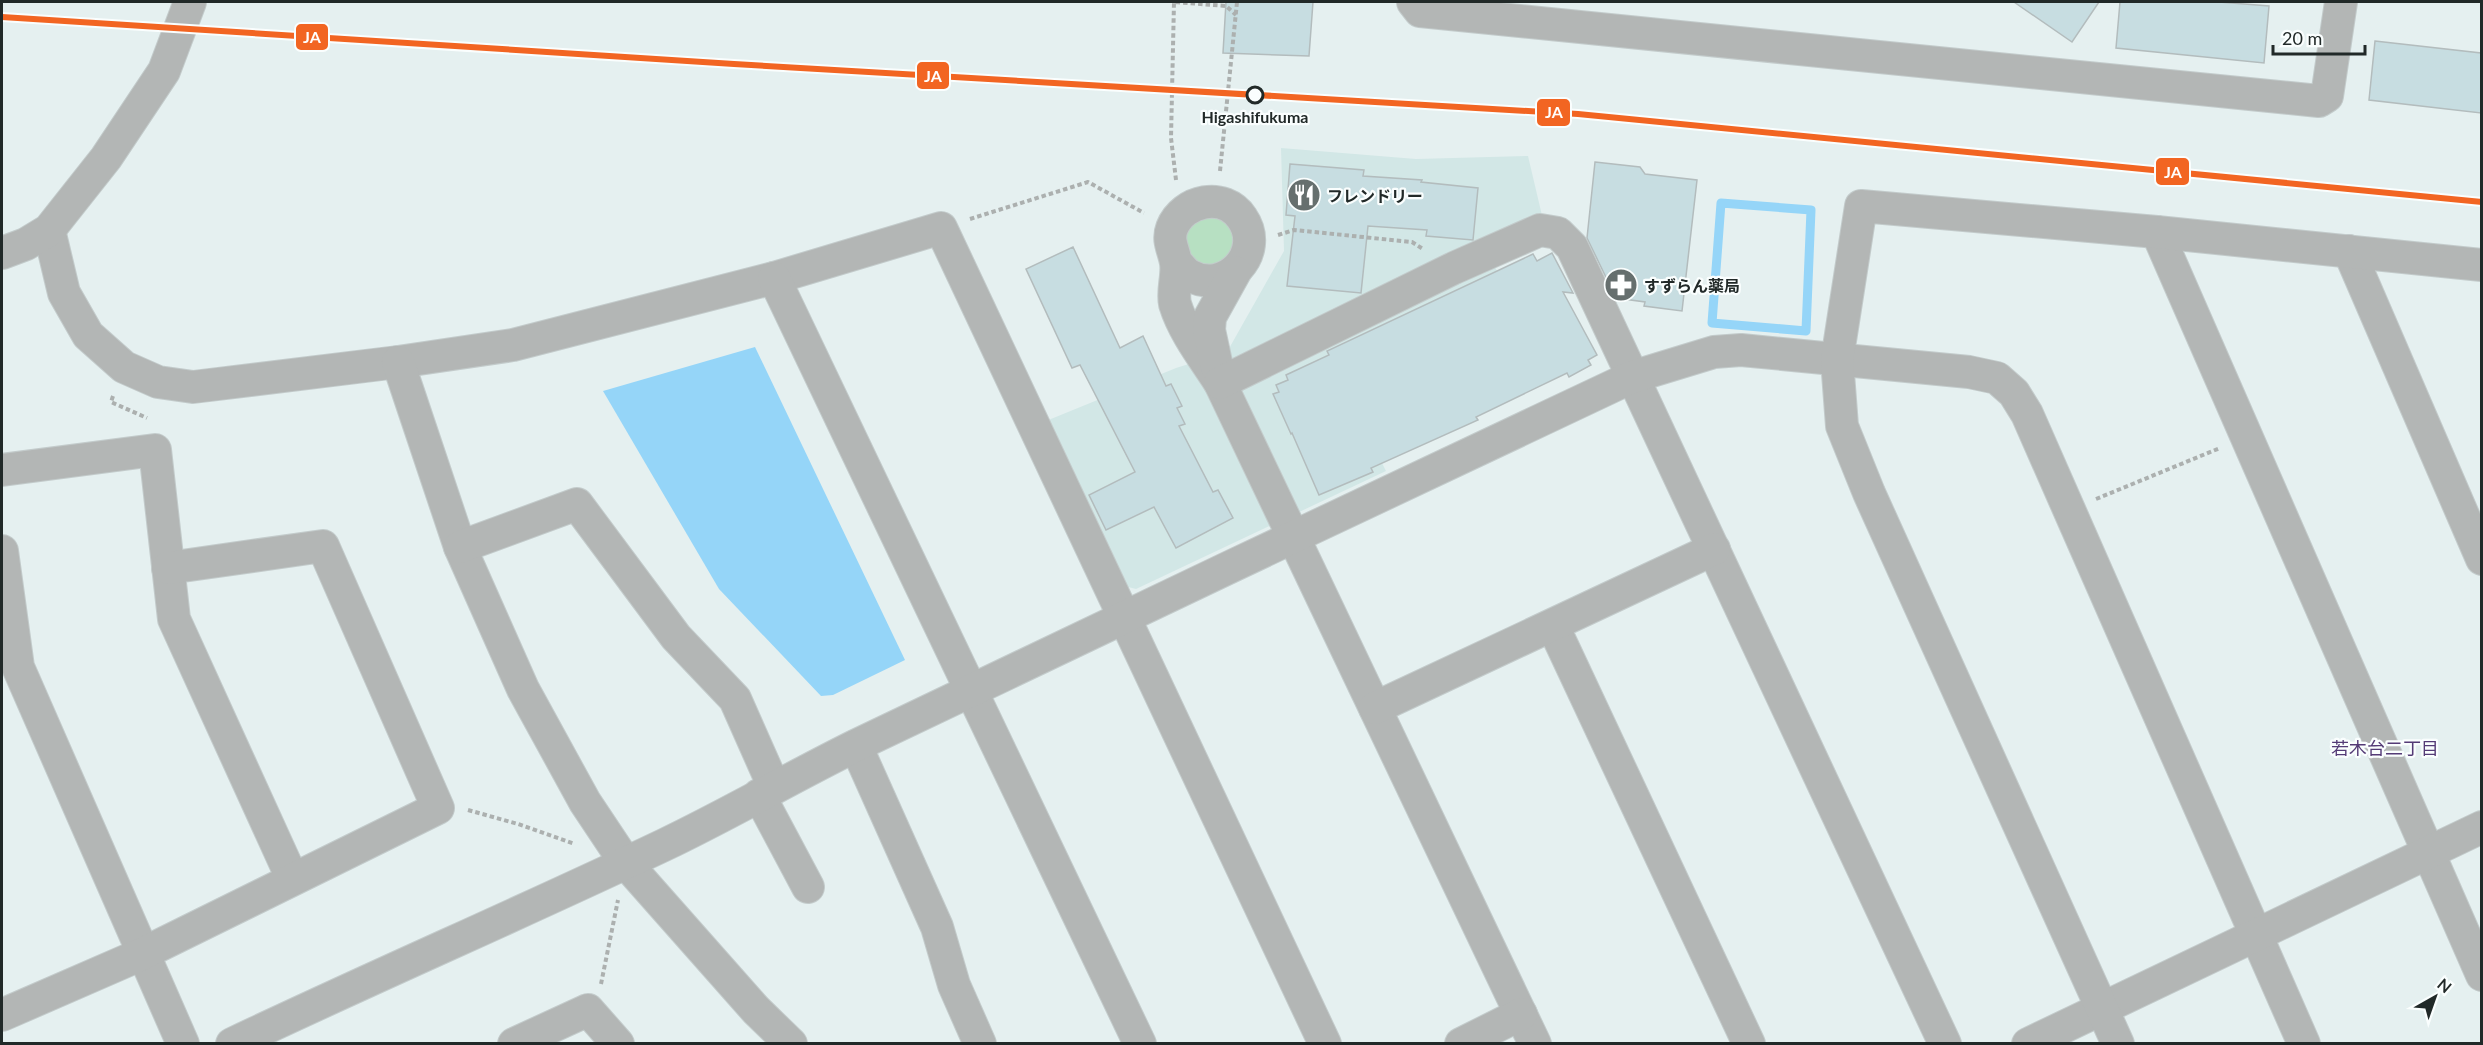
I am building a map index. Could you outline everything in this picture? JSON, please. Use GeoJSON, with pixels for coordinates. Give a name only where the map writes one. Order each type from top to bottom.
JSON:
{"type":"FeatureCollection","features":[{"type":"Feature","properties":{"kind":"street"},"geometry":{"type":"LineString","coordinates":[[2,252],[26,244],[49,230],[106,158],[164,71],[182,27],[189,2]]}},
{"type":"Feature","properties":{"kind":"street"},"geometry":{"type":"LineString","coordinates":[[1413,2],[1420,11],[2319,101],[2327,96],[2341,2]]}},
{"type":"Feature","properties":{"kind":"street"},"geometry":{"type":"LineString","coordinates":[[1221,382],[1209,330],[1210,317],[1235,272],[1245,260],[1250,244],[1248,230],[1241,216],[1230,207],[1217,202],[1197,203],[1176,221],[1170,246],[1176,262],[1187,274],[1203,281],[1220,280],[1235,272]]}},
{"type":"Feature","properties":{"kind":"street"},"geometry":{"type":"LineString","coordinates":[[2118,1044],[1869,493],[1842,426],[1838,360],[1861,206],[2157,232],[2481,265]]}},
{"type":"Feature","properties":{"kind":"street"},"geometry":{"type":"LineString","coordinates":[[49,230],[64,293],[88,335],[124,367],[158,382],[193,387],[398,362],[513,345],[774,278],[941,228],[1325,1044]]}},
{"type":"Feature","properties":{"kind":"street"},"geometry":{"type":"LineString","coordinates":[[1221,382],[1454,268],[1540,230],[1558,234],[1572,247],[1945,1044]]}},
{"type":"Feature","properties":{"kind":"street"},"geometry":{"type":"LineString","coordinates":[[2157,232],[2481,975]]}},
{"type":"Feature","properties":{"kind":"street"},"geometry":{"type":"LineString","coordinates":[[2349,251],[2481,559]]}},
{"type":"Feature","properties":{"kind":"street"},"geometry":{"type":"LineString","coordinates":[[1176,262],[1174,302],[1186,331],[1221,382],[1535,1044]]}},
{"type":"Feature","properties":{"kind":"street"},"geometry":{"type":"LineString","coordinates":[[774,278],[973,690],[1140,1044]]}},
{"type":"Feature","properties":{"kind":"street"},"geometry":{"type":"LineString","coordinates":[[232,1044],[362,982],[499,923],[665,845],[856,746],[1123,617],[1632,377],[1714,352],[1741,350],[1969,372],[1997,378],[2014,393],[2027,414],[2071,510],[2304,1044]]}},
{"type":"Feature","properties":{"kind":"street"},"geometry":{"type":"LineString","coordinates":[[398,362],[460,547],[523,688],[585,801],[625,862],[756,1010],[791,1044]]}},
{"type":"Feature","properties":{"kind":"street"},"geometry":{"type":"LineString","coordinates":[[2,470],[155,450],[174,619],[292,878]]}},
{"type":"Feature","properties":{"kind":"street"},"geometry":{"type":"LineString","coordinates":[[460,547],[577,504],[676,637],[735,699],[766,791],[808,887]]}},
{"type":"Feature","properties":{"kind":"street"},"geometry":{"type":"LineString","coordinates":[[2,1015],[142,954],[292,878],[438,808],[323,546],[168,568]]}},
{"type":"Feature","properties":{"kind":"street"},"geometry":{"type":"LineString","coordinates":[[1375,708],[1714,549]]}},
{"type":"Feature","properties":{"kind":"street"},"geometry":{"type":"LineString","coordinates":[[2,551],[18,667],[183,1044]]}},
{"type":"Feature","properties":{"kind":"street"},"geometry":{"type":"LineString","coordinates":[[1553,626],[1749,1044]]}},
{"type":"Feature","properties":{"kind":"street"},"geometry":{"type":"LineString","coordinates":[[856,746],[937,927],[954,985],[980,1044]]}},
{"type":"Feature","properties":{"kind":"street"},"geometry":{"type":"LineString","coordinates":[[2028,1044],[2481,827]]}},
{"type":"Feature","properties":{"kind":"street"},"geometry":{"type":"LineString","coordinates":[[514,1044],[588,1010],[618,1044]]}},
{"type":"Feature","properties":{"kind":"street"},"geometry":{"type":"LineString","coordinates":[[1461,1044],[1521,1014]]}},
{"type":"Feature","properties":{"kind":"path"},"geometry":{"type":"LineString","coordinates":[[941,228],[1088,182],[1176,221],[1171,138],[1174,2],[1226,6],[1236,15]]}},
{"type":"Feature","properties":{"kind":"path"},"geometry":{"type":"LineString","coordinates":[[1217,202],[1237,2]]}},
{"type":"Feature","properties":{"kind":"path"},"geometry":{"type":"LineString","coordinates":[[1250,244],[1294,230],[1412,242],[1454,268]]}},
{"type":"Feature","properties":{"kind":"path"},"geometry":{"type":"LineString","coordinates":[[124,367],[111,402],[155,422],[155,450]]}},
{"type":"Feature","properties":{"kind":"path"},"geometry":{"type":"LineString","coordinates":[[2071,510],[2246,437]]}},
{"type":"Feature","properties":{"kind":"path"},"geometry":{"type":"LineString","coordinates":[[438,808],[452,806],[518,824]]}},
{"type":"Feature","properties":{"kind":"path"},"geometry":{"type":"LineString","coordinates":[[588,1010],[598,998],[609,945]]}},
{"type":"Feature","properties":{"kind":"shaded area"},"geometry":{"type":"Polygon","coordinates":[[[1281,148],[1416,159],[1528,156],[1548,241],[1495,267],[1525,330],[1356,411],[1386,471],[1136,589],[1124,586],[1046,421],[1176,368],[1227,352],[1284,251],[1281,148]]]}},
{"type":"Feature","properties":{"kind":"green space"},"geometry":{"type":"Polygon","coordinates":[[[1210,215],[1222,218],[1236,236],[1231,259],[1211,269],[1189,259],[1186,242],[1187,231],[1190,227],[1210,215]]]}},
{"type":"Feature","properties":{"kind":"water"},"geometry":{"type":"Polygon","coordinates":[[[755,347],[905,660],[833,695],[821,696],[719,589],[603,391],[755,347]]]}},
{"type":"Feature","properties":{"kind":"building"},"geometry":{"type":"Polygon","coordinates":[[[1226,2],[1313,2],[1309,56],[1223,53],[1226,2]]]}},
{"type":"Feature","properties":{"kind":"building"},"geometry":{"type":"Polygon","coordinates":[[[2014,2],[2099,2],[2072,42],[2014,2]]]}},
{"type":"Feature","properties":{"kind":"building"},"geometry":{"type":"Polygon","coordinates":[[[2120,2],[2219,2],[2269,6],[2264,63],[2116,48],[2120,2]]]}},
{"type":"Feature","properties":{"kind":"building"},"geometry":{"type":"Polygon","coordinates":[[[2375,41],[2481,53],[2481,113],[2369,100],[2375,41]]]}},
{"type":"Feature","properties":{"kind":"building"},"geometry":{"type":"Polygon","coordinates":[[[1595,162],[1640,167],[1645,174],[1697,180],[1682,311],[1644,306],[1645,302],[1616,298],[1587,238],[1595,162]]]}},
{"type":"Feature","properties":{"kind":"building"},"geometry":{"type":"Polygon","coordinates":[[[1290,164],[1364,170],[1363,176],[1422,180],[1421,182],[1478,188],[1473,240],[1426,236],[1427,230],[1368,226],[1361,293],[1287,286],[1295,216],[1286,215],[1290,164]]]}},
{"type":"Feature","properties":{"kind":"building"},"geometry":{"type":"Polygon","coordinates":[[[1073,247],[1120,348],[1143,336],[1166,386],[1171,384],[1182,406],[1177,408],[1185,424],[1179,426],[1213,492],[1218,490],[1233,518],[1176,548],[1154,507],[1106,530],[1089,495],[1135,472],[1080,365],[1072,368],[1026,269],[1073,247]]]}},
{"type":"Feature","properties":{"kind":"building"},"geometry":{"type":"Polygon","coordinates":[[[1552,253],[1573,293],[1563,292],[1597,355],[1588,360],[1591,365],[1569,377],[1567,373],[1476,417],[1478,420],[1371,468],[1373,472],[1319,495],[1273,394],[1279,392],[1276,385],[1288,380],[1286,375],[1329,355],[1327,351],[1533,254],[1537,261],[1552,253]]]}},
{"type":"Feature","properties":{"kind":"waterway"},"geometry":{"type":"LineString","coordinates":[[1721,203],[1811,210],[1806,331],[1712,323],[1721,203]]}},
{"type":"Feature","properties":{"kind":"transit line","name":"JA"},"geometry":{"type":"LineString","coordinates":[[2,17],[734,64],[1578,114],[2482,202]]}},
{"type":"Feature","properties":{"kind":"place","name":"Higashifukuma"},"geometry":{"type":"Point","coordinates":[1255,95]}},
{"type":"Feature","properties":{"kind":"place","name":"フレンドリー"},"geometry":{"type":"Point","coordinates":[1304,195]}},
{"type":"Feature","properties":{"kind":"place","name":"すずらん薬局"},"geometry":{"type":"Point","coordinates":[1621,285]}},
{"type":"Feature","properties":{"kind":"district","name":"若木台二丁目"},"geometry":{"type":"Point","coordinates":[2385,748]}}]}
